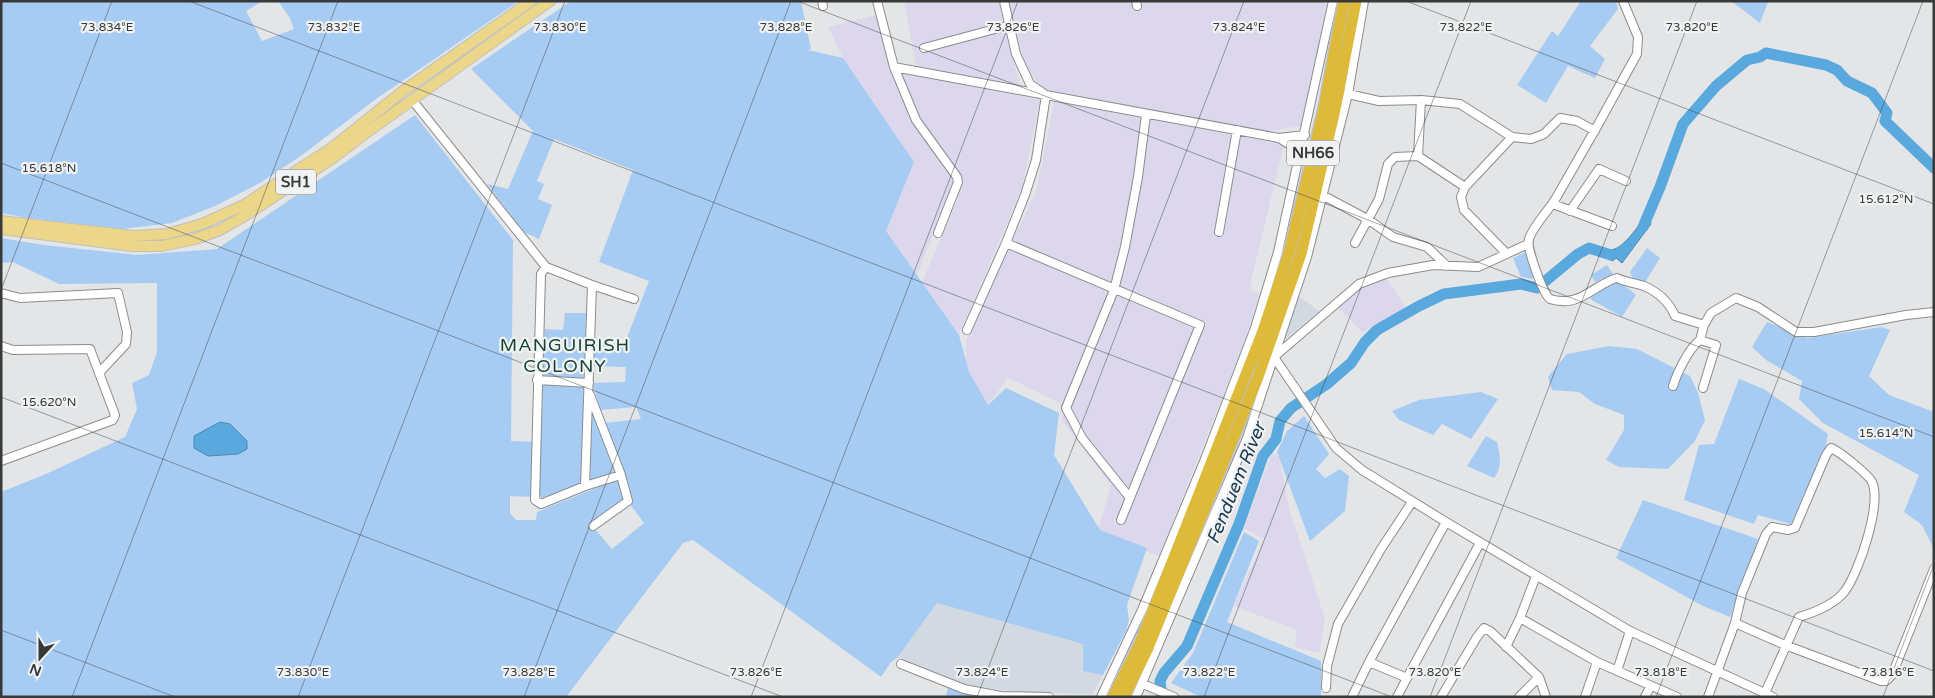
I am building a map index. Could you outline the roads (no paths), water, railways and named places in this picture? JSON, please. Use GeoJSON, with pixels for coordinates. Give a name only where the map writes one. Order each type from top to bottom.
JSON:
{"type":"FeatureCollection","features":[{"type":"Feature","properties":{"kind":"highway","name":"NH66"},"geometry":{"type":"LineString","coordinates":[[1113,697],[1140,644],[1290,250],[1324,109],[1344,1]]}},
{"type":"Feature","properties":{"kind":"highway","name":"NH66"},"geometry":{"type":"LineString","coordinates":[[1124,697],[1148,648],[1293,289],[1334,114],[1356,1]]}},
{"type":"Feature","properties":{"kind":"main road","name":"SH1"},"geometry":{"type":"LineString","coordinates":[[1,221],[134,236],[167,234],[202,224],[244,205],[333,147],[399,94],[531,1]]}},
{"type":"Feature","properties":{"kind":"main road","name":"SH1"},"geometry":{"type":"LineString","coordinates":[[1,229],[132,246],[162,246],[195,239],[220,230],[334,158],[550,1]]}},
{"type":"Feature","properties":{"kind":"main road"},"geometry":{"type":"LineString","coordinates":[[399,94],[413,100],[412,85]]}},
{"type":"Feature","properties":{"kind":"street"},"geometry":{"type":"LineString","coordinates":[[877,1],[894,67],[916,120],[957,177],[958,182],[938,233]]}},
{"type":"Feature","properties":{"kind":"street"},"geometry":{"type":"LineString","coordinates":[[1004,1],[1016,54],[1030,84],[1046,96]]}},
{"type":"Feature","properties":{"kind":"street"},"geometry":{"type":"LineString","coordinates":[[1101,697],[1142,610],[1259,330],[1305,135],[1333,1]]}},
{"type":"Feature","properties":{"kind":"street"},"geometry":{"type":"LineString","coordinates":[[1136,697],[1247,438],[1274,357],[1293,289],[1307,257],[1324,196],[1348,94],[1364,1]]}},
{"type":"Feature","properties":{"kind":"street"},"geometry":{"type":"LineString","coordinates":[[1622,1],[1638,37],[1637,54],[1553,204],[1529,238],[1528,244],[1545,294],[1551,299],[1564,302],[1586,295],[1607,280],[1617,278],[1624,282],[1643,286],[1664,298],[1676,316],[1704,325]]}},
{"type":"Feature","properties":{"kind":"street"},"geometry":{"type":"LineString","coordinates":[[924,48],[1010,25]]}},
{"type":"Feature","properties":{"kind":"street"},"geometry":{"type":"LineString","coordinates":[[894,67],[1146,115],[1279,138],[1305,135]]}},
{"type":"Feature","properties":{"kind":"street"},"geometry":{"type":"LineString","coordinates":[[1348,94],[1379,101],[1421,100],[1460,104],[1512,137],[1531,140],[1544,134],[1560,118],[1577,121],[1595,131]]}},
{"type":"Feature","properties":{"kind":"street"},"geometry":{"type":"LineString","coordinates":[[968,330],[1006,243],[1036,160],[1046,96]]}},
{"type":"Feature","properties":{"kind":"street"},"geometry":{"type":"LineString","coordinates":[[413,100],[546,267],[634,299]]}},
{"type":"Feature","properties":{"kind":"street"},"geometry":{"type":"LineString","coordinates":[[1418,156],[1421,100]]}},
{"type":"Feature","properties":{"kind":"street"},"geometry":{"type":"LineString","coordinates":[[1130,498],[1082,438],[1066,408],[1114,290],[1125,247],[1138,177],[1146,115]]}},
{"type":"Feature","properties":{"kind":"street"},"geometry":{"type":"LineString","coordinates":[[1219,232],[1237,130]]}},
{"type":"Feature","properties":{"kind":"street"},"geometry":{"type":"LineString","coordinates":[[1507,254],[1464,210],[1462,197],[1465,187],[1512,137]]}},
{"type":"Feature","properties":{"kind":"street"},"geometry":{"type":"LineString","coordinates":[[1279,138],[1301,152]]}},
{"type":"Feature","properties":{"kind":"street"},"geometry":{"type":"LineString","coordinates":[[1355,243],[1379,199],[1388,164],[1394,157],[1418,156],[1465,187]]}},
{"type":"Feature","properties":{"kind":"street"},"geometry":{"type":"LineString","coordinates":[[1570,211],[1599,169],[1626,181]]}},
{"type":"Feature","properties":{"kind":"street"},"geometry":{"type":"LineString","coordinates":[[1324,196],[1369,220],[1393,237],[1427,247],[1447,266]]}},
{"type":"Feature","properties":{"kind":"street"},"geometry":{"type":"LineString","coordinates":[[1553,204],[1612,226]]}},
{"type":"Feature","properties":{"kind":"street"},"geometry":{"type":"LineString","coordinates":[[1006,243],[1200,326],[1121,520]]}},
{"type":"Feature","properties":{"kind":"street"},"geometry":{"type":"LineString","coordinates":[[1274,357],[1359,284],[1388,273],[1433,265],[1478,267],[1528,244]]}},
{"type":"Feature","properties":{"kind":"street"},"geometry":{"type":"LineString","coordinates":[[546,267],[540,274],[535,500],[541,504],[585,486],[620,475]]}},
{"type":"Feature","properties":{"kind":"street"},"geometry":{"type":"LineString","coordinates":[[585,486],[592,285]]}},
{"type":"Feature","properties":{"kind":"street"},"geometry":{"type":"LineString","coordinates":[[1,293],[20,298],[118,293],[127,332],[126,344],[98,373]]}},
{"type":"Feature","properties":{"kind":"street"},"geometry":{"type":"LineString","coordinates":[[1673,386],[1680,366],[1684,364],[1694,344],[1700,340],[1704,325],[1711,313],[1736,298],[1758,307],[1796,332],[1814,332],[1906,315],[1934,312]]}},
{"type":"Feature","properties":{"kind":"street"},"geometry":{"type":"LineString","coordinates":[[1700,340],[1716,345],[1703,388]]}},
{"type":"Feature","properties":{"kind":"street"},"geometry":{"type":"LineString","coordinates":[[1,346],[13,350],[90,349],[115,415],[113,420],[1,461]]}},
{"type":"Feature","properties":{"kind":"street"},"geometry":{"type":"LineString","coordinates":[[1274,357],[1300,398],[1336,448],[1362,470],[1480,543],[1630,631],[1717,670],[1769,695],[1785,645],[1799,617],[1820,611],[1844,592],[1853,578],[1871,526],[1876,499],[1872,481],[1839,451],[1831,448],[1826,456],[1795,528],[1788,530],[1772,527],[1766,534],[1742,593],[1735,623],[1717,670],[1708,697]]}},
{"type":"Feature","properties":{"kind":"street"},"geometry":{"type":"LineString","coordinates":[[537,380],[589,387]]}},
{"type":"Feature","properties":{"kind":"street"},"geometry":{"type":"LineString","coordinates":[[589,387],[628,501],[593,526]]}},
{"type":"Feature","properties":{"kind":"street"},"geometry":{"type":"LineString","coordinates":[[1326,688],[1327,666],[1338,624],[1381,549],[1412,502]]}},
{"type":"Feature","properties":{"kind":"street"},"geometry":{"type":"LineString","coordinates":[[1352,697],[1446,522]]}},
{"type":"Feature","properties":{"kind":"street"},"geometry":{"type":"LineString","coordinates":[[1397,697],[1480,543]]}},
{"type":"Feature","properties":{"kind":"street"},"geometry":{"type":"LineString","coordinates":[[1735,623],[1785,645],[1881,681],[1886,681],[1892,675],[1934,569]]}},
{"type":"Feature","properties":{"kind":"street"},"geometry":{"type":"LineString","coordinates":[[1506,646],[1520,618],[1536,576]]}},
{"type":"Feature","properties":{"kind":"street"},"geometry":{"type":"LineString","coordinates":[[1520,618],[1597,662],[1650,687],[1677,697]]}},
{"type":"Feature","properties":{"kind":"street"},"geometry":{"type":"LineString","coordinates":[[1441,697],[1484,628],[1490,631],[1539,677],[1546,697]]}},
{"type":"Feature","properties":{"kind":"street"},"geometry":{"type":"LineString","coordinates":[[1617,671],[1630,631]]}},
{"type":"Feature","properties":{"kind":"street"},"geometry":{"type":"LineString","coordinates":[[1370,662],[1407,678]]}},
{"type":"Feature","properties":{"kind":"street"},"geometry":{"type":"LineString","coordinates":[[1585,697],[1597,662]]}},
{"type":"Feature","properties":{"kind":"street"},"geometry":{"type":"LineString","coordinates":[[901,664],[964,689],[1001,696],[1049,697]]}},
{"type":"Feature","properties":{"kind":"street"},"geometry":{"type":"LineString","coordinates":[[1519,697],[1539,677]]}},
{"type":"Feature","properties":{"kind":"street"},"geometry":{"type":"LineString","coordinates":[[1143,684],[1174,697]]}},
{"type":"Feature","properties":{"kind":"street"},"geometry":{"type":"LineString","coordinates":[[1646,697],[1650,687]]}},
{"type":"Feature","properties":{"kind":"waterway","name":"Fenduem River"},"geometry":{"type":"LineString","coordinates":[[1643,227],[1683,124],[1716,86],[1747,60],[1760,57],[1766,53],[1826,65],[1837,70],[1847,81],[1872,93],[1887,113],[1885,121],[1934,168]]}},
{"type":"Feature","properties":{"kind":"waterway","name":"Fenduem River"},"geometry":{"type":"LineString","coordinates":[[1162,697],[1160,681],[1164,673],[1187,646],[1239,524],[1263,456],[1276,439],[1280,421],[1291,408],[1327,384],[1351,363],[1365,342],[1377,330],[1444,294],[1521,284],[1537,288],[1578,254],[1589,248],[1611,255]]}},
{"type":"Feature","properties":{"kind":"district","name":"MANGUIRISH COLONY"},"geometry":{"type":"Point","coordinates":[565,355]}}]}
